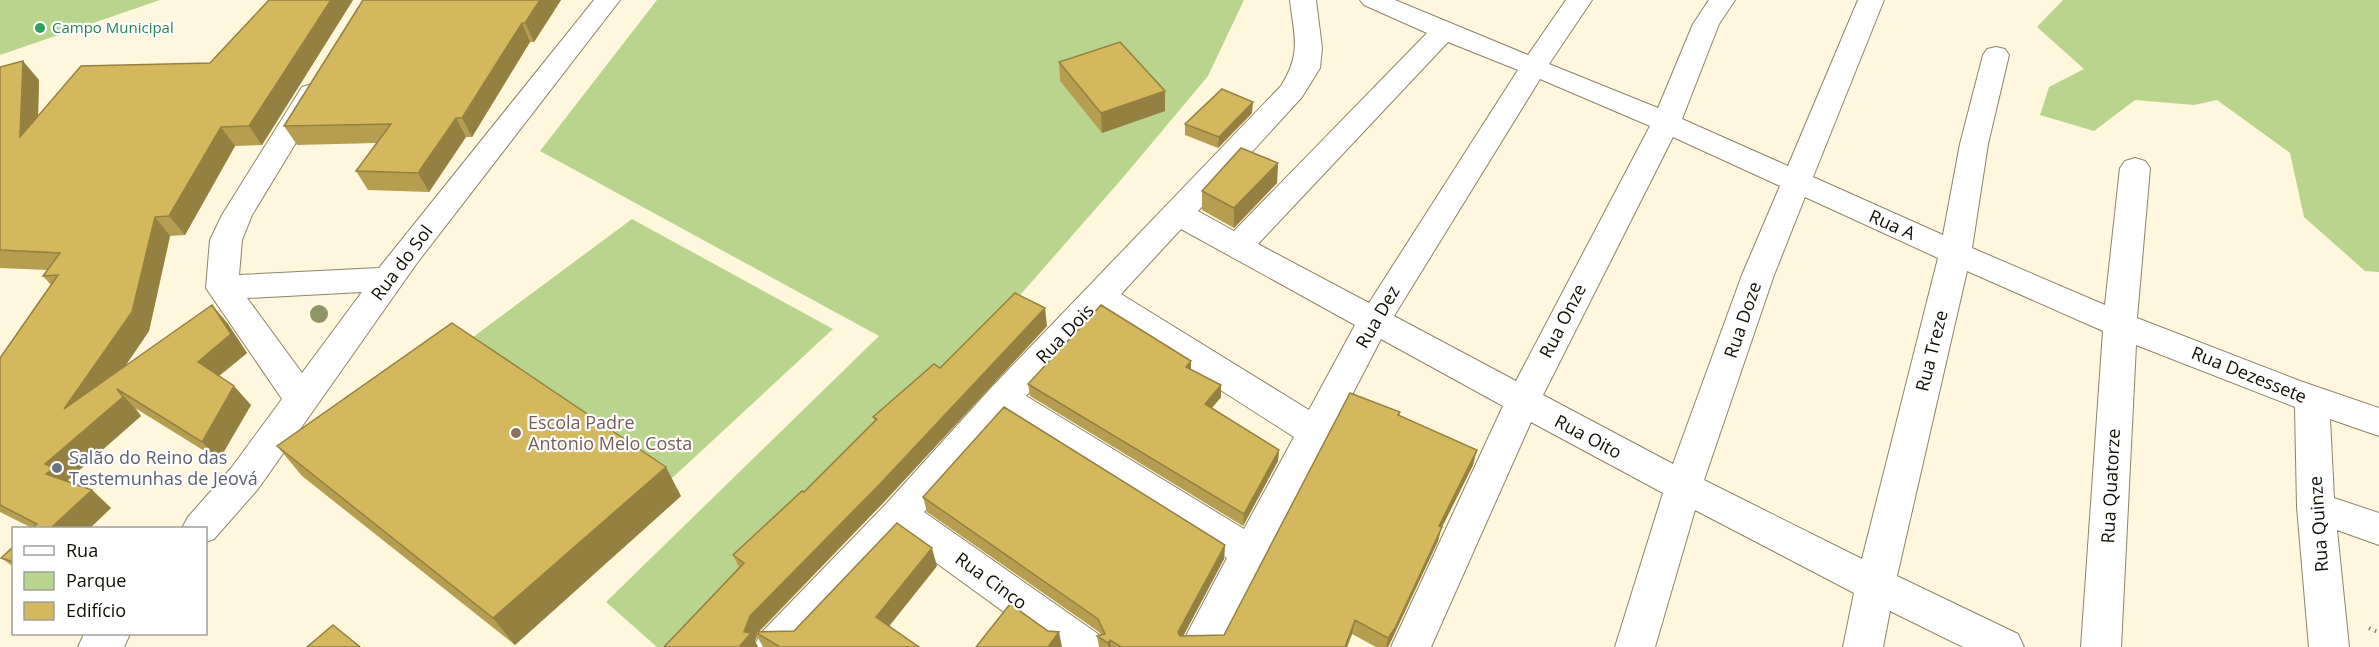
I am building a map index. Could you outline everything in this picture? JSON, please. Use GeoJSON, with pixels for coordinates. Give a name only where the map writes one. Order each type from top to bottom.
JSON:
{"type":"FeatureCollection","features":[{"type":"Feature","properties":{"kind":"street","name":"Rua do Sol"},"geometry":{"type":"LineString","coordinates":[[202,527],[244,478],[389,279],[607,0]]}},
{"type":"Feature","properties":{"kind":"street","name":"Rua Dois"},"geometry":{"type":"LineString","coordinates":[[774,647],[899,515],[1002,399],[1292,91],[1306,68],[1309,48],[1303,0]]}},
{"type":"Feature","properties":{"kind":"street","name":"Rua A"},"geometry":{"type":"LineString","coordinates":[[1373,0],[1444,32],[1666,122],[1955,254],[2120,324]]}},
{"type":"Feature","properties":{"kind":"street","name":"Rua Dez"},"geometry":{"type":"LineString","coordinates":[[1200,647],[1374,321],[1533,68],[1579,0]]}},
{"type":"Feature","properties":{"kind":"street","name":"Rua Onze"},"geometry":{"type":"LineString","coordinates":[[1411,647],[1522,402],[1666,122],[1706,24],[1722,0]]}},
{"type":"Feature","properties":{"kind":"street","name":"Rua Doze"},"geometry":{"type":"LineString","coordinates":[[1635,647],[1683,488],[1758,275],[1871,0]]}},
{"type":"Feature","properties":{"kind":"street"},"geometry":{"type":"LineString","coordinates":[[1238,246],[1444,32]]}},
{"type":"Feature","properties":{"kind":"street","name":"Rua Treze"},"geometry":{"type":"LineString","coordinates":[[1863,647],[1875,586],[1955,254],[1974,144],[1996,55]]}},
{"type":"Feature","properties":{"kind":"street"},"geometry":{"type":"LineString","coordinates":[[301,399],[222,288],[226,240],[237,216],[327,69]]}},
{"type":"Feature","properties":{"kind":"street","name":"Rua Quatorze"},"geometry":{"type":"LineString","coordinates":[[2101,647],[2120,324],[2135,168]]}},
{"type":"Feature","properties":{"kind":"street","name":"Rua Oito"},"geometry":{"type":"LineString","coordinates":[[1178,214],[1683,488],[1875,586],[2004,647]]}},
{"type":"Feature","properties":{"kind":"street"},"geometry":{"type":"LineString","coordinates":[[222,288],[389,279]]}},
{"type":"Feature","properties":{"kind":"street"},"geometry":{"type":"LineString","coordinates":[[1100,297],[1315,432]]}},
{"type":"Feature","properties":{"kind":"street","name":"Rua Dezessete"},"geometry":{"type":"LineString","coordinates":[[2120,324],[2312,400],[2379,422]]}},
{"type":"Feature","properties":{"kind":"street"},"geometry":{"type":"LineString","coordinates":[[1002,399],[1251,553]]}},
{"type":"Feature","properties":{"kind":"street","name":"Rua Quinze"},"geometry":{"type":"LineString","coordinates":[[2312,400],[2316,507],[2328,647]]}},
{"type":"Feature","properties":{"kind":"street"},"geometry":{"type":"LineString","coordinates":[[2316,507],[2379,529]]}},
{"type":"Feature","properties":{"kind":"street","name":"Rua Cinco"},"geometry":{"type":"LineString","coordinates":[[899,515],[1084,647]]}},
{"type":"Feature","properties":{"kind":"street"},"geometry":{"type":"LineString","coordinates":[[98,647],[108,635]]}},
{"type":"Feature","properties":{"kind":"green space","name":"Campo Municipal"},"geometry":{"type":"Polygon","coordinates":[[[0,0],[160,0],[0,55],[0,0]]]}},
{"type":"Feature","properties":{"kind":"green space"},"geometry":{"type":"Polygon","coordinates":[[[657,0],[1244,0],[1208,76],[1008,309],[938,382],[663,647],[657,647],[606,602],[879,336],[540,151],[657,0]]]}},
{"type":"Feature","properties":{"kind":"green space"},"geometry":{"type":"Polygon","coordinates":[[[2063,0],[2379,0],[2379,272],[2365,271],[2304,217],[2290,153],[2217,100],[2194,105],[2135,100],[2094,131],[2040,115],[2049,87],[2084,69],[2037,27],[2063,0]]]}},
{"type":"Feature","properties":{"kind":"green space"},"geometry":{"type":"Polygon","coordinates":[[[632,219],[833,329],[671,479],[461,346],[632,219]]]}},
{"type":"Feature","properties":{"kind":"building"},"geometry":{"type":"Polygon","coordinates":[[[269,0],[331,0],[249,126],[221,127],[169,216],[155,217],[132,312],[64,409],[212,305],[231,334],[198,362],[234,386],[202,442],[117,389],[123,397],[45,464],[54,468],[46,474],[92,490],[53,526],[58,527],[33,527],[37,524],[0,505],[0,358],[58,275],[43,276],[60,253],[0,250],[0,67],[23,61],[20,137],[81,66],[210,63],[269,0]]]}},
{"type":"Feature","properties":{"kind":"building"},"geometry":{"type":"Polygon","coordinates":[[[363,0],[540,0],[525,23],[522,23],[462,118],[456,118],[418,173],[356,171],[391,124],[284,126],[363,0]]]}},
{"type":"Feature","properties":{"kind":"building"},"geometry":{"type":"Polygon","coordinates":[[[1120,42],[1165,91],[1101,113],[1059,62],[1120,42]]]}},
{"type":"Feature","properties":{"kind":"building"},"geometry":{"type":"Polygon","coordinates":[[[1222,89],[1253,102],[1219,137],[1185,124],[1222,89]]]}},
{"type":"Feature","properties":{"kind":"building"},"geometry":{"type":"Polygon","coordinates":[[[1241,148],[1278,163],[1234,208],[1202,191],[1241,148]]]}},
{"type":"Feature","properties":{"kind":"building"},"geometry":{"type":"Polygon","coordinates":[[[1015,293],[1045,308],[879,485],[750,616],[744,632],[751,633],[739,647],[664,647],[744,563],[733,555],[802,491],[804,492],[877,419],[873,417],[934,364],[940,368],[1015,293]]]}},
{"type":"Feature","properties":{"kind":"building"},"geometry":{"type":"Polygon","coordinates":[[[1101,305],[1191,361],[1186,367],[1221,385],[1205,404],[1279,450],[1244,514],[1028,384],[1101,305]]]}},
{"type":"Feature","properties":{"kind":"building"},"geometry":{"type":"Polygon","coordinates":[[[452,323],[666,467],[493,618],[277,446],[452,323]]]}},
{"type":"Feature","properties":{"kind":"building"},"geometry":{"type":"Polygon","coordinates":[[[1350,393],[1400,412],[1398,415],[1477,450],[1439,526],[1442,527],[1395,628],[1388,638],[1355,620],[1345,647],[1121,647],[1097,636],[1105,634],[1098,619],[923,497],[1004,407],[1225,545],[1178,632],[1180,636],[1224,635],[1350,393]]]}},
{"type":"Feature","properties":{"kind":"building"},"geometry":{"type":"Polygon","coordinates":[[[897,523],[932,548],[876,617],[919,647],[780,647],[755,632],[794,631],[897,523]]]}},
{"type":"Feature","properties":{"kind":"building"},"geometry":{"type":"Polygon","coordinates":[[[12,548],[12,561],[1,558],[12,548]]]}},
{"type":"Feature","properties":{"kind":"building"},"geometry":{"type":"Polygon","coordinates":[[[1010,604],[1048,631],[1059,632],[1048,647],[976,647],[1010,604]]]}},
{"type":"Feature","properties":{"kind":"building"},"geometry":{"type":"Polygon","coordinates":[[[333,625],[360,647],[307,647],[333,625]]]}},
{"type":"Feature","properties":{"kind":"place","name":"Campo Municipal"},"geometry":{"type":"Point","coordinates":[40,28]}},
{"type":"Feature","properties":{"kind":"place","name":"Escola Padre Antonio Melo Costa"},"geometry":{"type":"Point","coordinates":[516,433]}},
{"type":"Feature","properties":{"kind":"place","name":"Salão do Reino das Testemunhas de Jeová"},"geometry":{"type":"Point","coordinates":[57,468]}}]}
